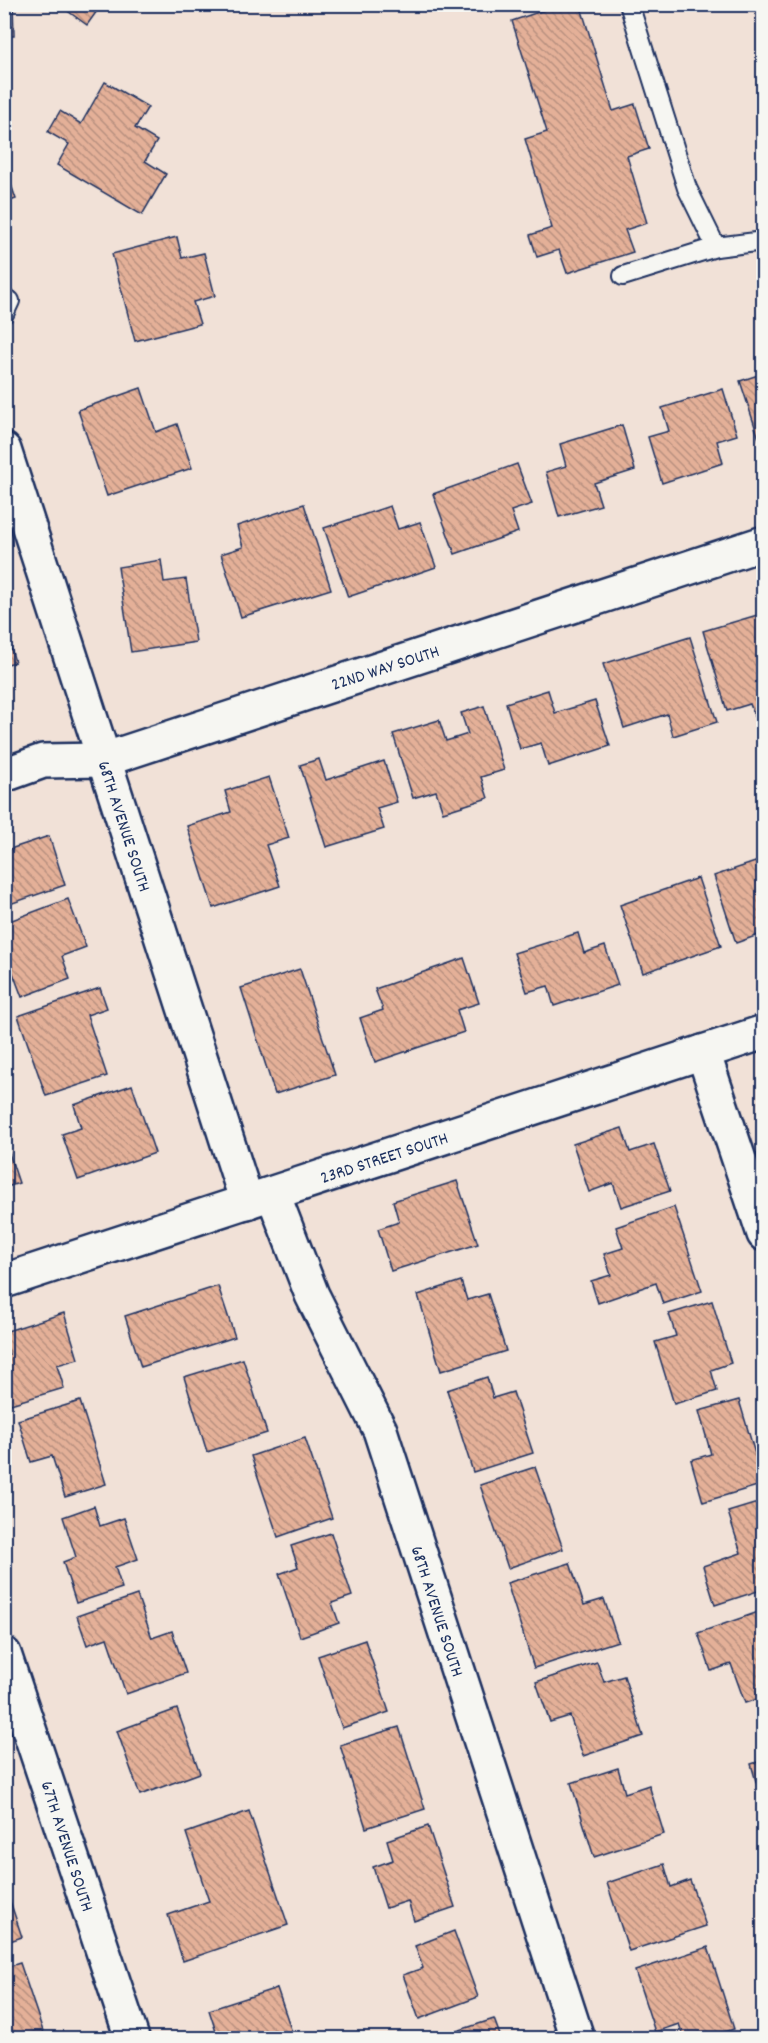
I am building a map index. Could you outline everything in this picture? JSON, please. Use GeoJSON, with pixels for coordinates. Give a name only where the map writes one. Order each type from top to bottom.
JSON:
{"type":"FeatureCollection","features":[{"type":"Feature","properties":{"kind":"street","name":"68TH AVENUE SOUTH"},"geometry":{"type":"LineString","coordinates":[[4,450],[103,760],[260,1198],[380,1430],[577,2038]]}},
{"type":"Feature","properties":{"kind":"street","name":"22ND WAY SOUTH"},"geometry":{"type":"LineString","coordinates":[[4,775],[43,761],[103,760],[764,543]]}},
{"type":"Feature","properties":{"kind":"street","name":"23RD STREET SOUTH"},"geometry":{"type":"LineString","coordinates":[[4,1281],[764,1032]]}},
{"type":"Feature","properties":{"kind":"street"},"geometry":{"type":"LineString","coordinates":[[703,1052],[764,1234]]}},
{"type":"Feature","properties":{"kind":"street","name":"67TH AVENUE SOUTH"},"geometry":{"type":"LineString","coordinates":[[4,1654],[132,2038]]}},
{"type":"Feature","properties":{"kind":"lane"},"geometry":{"type":"LineString","coordinates":[[629,4],[687,188],[716,247]]}},
{"type":"Feature","properties":{"kind":"lane"},"geometry":{"type":"LineString","coordinates":[[623,276],[716,247],[764,241]]}},
{"type":"Feature","properties":{"kind":"building"},"geometry":{"type":"Polygon","coordinates":[[[4,4],[13,4],[14,36],[4,36],[4,4]]]}},
{"type":"Feature","properties":{"kind":"building"},"geometry":{"type":"Polygon","coordinates":[[[58,4],[102,4],[87,25],[58,4]]]}},
{"type":"Feature","properties":{"kind":"building"},"geometry":{"type":"Polygon","coordinates":[[[562,4],[580,4],[613,111],[635,104],[649,149],[627,156],[647,223],[625,230],[633,252],[567,273],[559,250],[537,257],[530,235],[552,228],[525,139],[547,132],[512,21],[562,4]]]}},
{"type":"Feature","properties":{"kind":"building"},"geometry":{"type":"Polygon","coordinates":[[[105,82],[148,107],[135,128],[157,141],[145,161],[166,174],[142,215],[57,165],[69,144],[48,132],[60,111],[81,124],[105,82]]]}},
{"type":"Feature","properties":{"kind":"building"},"geometry":{"type":"Polygon","coordinates":[[[4,164],[16,199],[4,203],[4,164]]]}},
{"type":"Feature","properties":{"kind":"building"},"geometry":{"type":"Polygon","coordinates":[[[177,237],[182,258],[204,253],[215,296],[193,302],[200,324],[135,341],[112,254],[177,237]]]}},
{"type":"Feature","properties":{"kind":"building"},"geometry":{"type":"Polygon","coordinates":[[[764,373],[764,450],[763,451],[740,381],[764,373]]]}},
{"type":"Feature","properties":{"kind":"building"},"geometry":{"type":"Polygon","coordinates":[[[141,388],[156,432],[177,424],[192,468],[107,496],[78,410],[141,388]]]}},
{"type":"Feature","properties":{"kind":"building"},"geometry":{"type":"Polygon","coordinates":[[[723,389],[737,435],[717,441],[723,463],[662,483],[648,437],[669,431],[662,408],[723,389]]]}},
{"type":"Feature","properties":{"kind":"building"},"geometry":{"type":"Polygon","coordinates":[[[622,425],[635,470],[594,483],[601,505],[559,517],[546,472],[566,466],[560,444],[622,425]]]}},
{"type":"Feature","properties":{"kind":"building"},"geometry":{"type":"Polygon","coordinates":[[[517,464],[532,504],[511,511],[518,532],[455,554],[433,494],[517,464]]]}},
{"type":"Feature","properties":{"kind":"building"},"geometry":{"type":"Polygon","coordinates":[[[304,504],[331,589],[241,617],[221,554],[243,547],[237,526],[304,504]]]}},
{"type":"Feature","properties":{"kind":"building"},"geometry":{"type":"Polygon","coordinates":[[[390,506],[398,529],[420,522],[436,567],[348,597],[324,528],[390,506]]]}},
{"type":"Feature","properties":{"kind":"building"},"geometry":{"type":"Polygon","coordinates":[[[161,560],[164,582],[186,579],[196,642],[131,652],[118,567],[161,560]]]}},
{"type":"Feature","properties":{"kind":"building"},"geometry":{"type":"Polygon","coordinates":[[[764,613],[764,721],[757,723],[750,704],[727,711],[703,631],[764,613]]]}},
{"type":"Feature","properties":{"kind":"building"},"geometry":{"type":"Polygon","coordinates":[[[4,625],[15,662],[4,665],[4,625]]]}},
{"type":"Feature","properties":{"kind":"building"},"geometry":{"type":"Polygon","coordinates":[[[690,637],[717,722],[673,736],[667,714],[624,728],[603,664],[690,637]]]}},
{"type":"Feature","properties":{"kind":"building"},"geometry":{"type":"Polygon","coordinates":[[[548,690],[555,713],[595,701],[610,746],[548,766],[541,743],[520,749],[506,703],[548,690]]]}},
{"type":"Feature","properties":{"kind":"building"},"geometry":{"type":"Polygon","coordinates":[[[484,706],[504,770],[481,777],[488,798],[443,812],[436,791],[413,798],[393,734],[439,720],[446,741],[468,734],[461,713],[484,706]]]}},
{"type":"Feature","properties":{"kind":"building"},"geometry":{"type":"Polygon","coordinates":[[[319,759],[326,780],[384,761],[397,802],[377,808],[384,829],[326,847],[300,765],[319,759]]]}},
{"type":"Feature","properties":{"kind":"building"},"geometry":{"type":"Polygon","coordinates":[[[269,777],[289,838],[266,845],[280,886],[213,908],[187,826],[231,812],[225,791],[269,777]]]}},
{"type":"Feature","properties":{"kind":"building"},"geometry":{"type":"Polygon","coordinates":[[[49,836],[65,885],[4,906],[4,842],[7,850],[49,836]]]}},
{"type":"Feature","properties":{"kind":"building"},"geometry":{"type":"Polygon","coordinates":[[[764,859],[764,933],[736,943],[714,876],[764,859]]]}},
{"type":"Feature","properties":{"kind":"building"},"geometry":{"type":"Polygon","coordinates":[[[698,878],[721,946],[643,973],[620,905],[698,878]]]}},
{"type":"Feature","properties":{"kind":"building"},"geometry":{"type":"Polygon","coordinates":[[[68,899],[86,947],[62,956],[70,979],[22,997],[4,949],[4,923],[68,899]]]}},
{"type":"Feature","properties":{"kind":"building"},"geometry":{"type":"Polygon","coordinates":[[[578,933],[584,953],[605,946],[618,985],[554,1006],[548,986],[527,992],[514,953],[578,933]]]}},
{"type":"Feature","properties":{"kind":"building"},"geometry":{"type":"Polygon","coordinates":[[[464,958],[479,1003],[457,1010],[464,1032],[375,1062],[360,1018],[383,1010],[375,989],[464,958]]]}},
{"type":"Feature","properties":{"kind":"building"},"geometry":{"type":"Polygon","coordinates":[[[300,969],[335,1075],[275,1094],[241,988],[300,969]]]}},
{"type":"Feature","properties":{"kind":"building"},"geometry":{"type":"Polygon","coordinates":[[[100,988],[107,1008],[87,1015],[107,1076],[46,1096],[18,1016],[100,988]]]}},
{"type":"Feature","properties":{"kind":"building"},"geometry":{"type":"Polygon","coordinates":[[[132,1085],[155,1153],[78,1180],[62,1134],[81,1128],[74,1105],[132,1085]]]}},
{"type":"Feature","properties":{"kind":"building"},"geometry":{"type":"Polygon","coordinates":[[[622,1128],[630,1152],[654,1144],[670,1191],[621,1207],[613,1183],[589,1192],[573,1144],[622,1128]]]}},
{"type":"Feature","properties":{"kind":"building"},"geometry":{"type":"Polygon","coordinates":[[[4,1138],[19,1183],[4,1188],[4,1138]]]}},
{"type":"Feature","properties":{"kind":"building"},"geometry":{"type":"Polygon","coordinates":[[[457,1181],[478,1244],[391,1271],[378,1229],[399,1222],[393,1201],[457,1181]]]}},
{"type":"Feature","properties":{"kind":"building"},"geometry":{"type":"Polygon","coordinates":[[[674,1207],[702,1291],[663,1304],[656,1283],[598,1303],[591,1281],[611,1275],[604,1254],[623,1248],[616,1227],[674,1207]]]}},
{"type":"Feature","properties":{"kind":"building"},"geometry":{"type":"Polygon","coordinates":[[[461,1281],[467,1300],[488,1294],[506,1351],[441,1371],[418,1295],[461,1281]]]}},
{"type":"Feature","properties":{"kind":"building"},"geometry":{"type":"Polygon","coordinates":[[[218,1286],[235,1337],[141,1367],[125,1316],[218,1286]]]}},
{"type":"Feature","properties":{"kind":"building"},"geometry":{"type":"Polygon","coordinates":[[[712,1301],[731,1363],[711,1370],[717,1391],[674,1404],[655,1342],[676,1336],[669,1314],[712,1301]]]}},
{"type":"Feature","properties":{"kind":"building"},"geometry":{"type":"Polygon","coordinates":[[[64,1313],[78,1359],[57,1365],[64,1388],[4,1406],[4,1357],[9,1355],[4,1332],[64,1313]]]}},
{"type":"Feature","properties":{"kind":"building"},"geometry":{"type":"Polygon","coordinates":[[[243,1359],[267,1433],[207,1452],[184,1377],[243,1359]]]}},
{"type":"Feature","properties":{"kind":"building"},"geometry":{"type":"Polygon","coordinates":[[[487,1377],[493,1398],[513,1392],[533,1453],[473,1472],[447,1390],[487,1377]]]}},
{"type":"Feature","properties":{"kind":"building"},"geometry":{"type":"Polygon","coordinates":[[[739,1400],[764,1484],[703,1502],[691,1460],[711,1454],[699,1411],[739,1400]]]}},
{"type":"Feature","properties":{"kind":"building"},"geometry":{"type":"Polygon","coordinates":[[[80,1401],[106,1484],[65,1497],[52,1456],[31,1462],[18,1420],[80,1401]]]}},
{"type":"Feature","properties":{"kind":"building"},"geometry":{"type":"Polygon","coordinates":[[[305,1438],[332,1518],[278,1537],[251,1456],[305,1438]]]}},
{"type":"Feature","properties":{"kind":"building"},"geometry":{"type":"Polygon","coordinates":[[[535,1467],[563,1549],[508,1568],[480,1485],[535,1467]]]}},
{"type":"Feature","properties":{"kind":"building"},"geometry":{"type":"Polygon","coordinates":[[[764,1501],[764,1589],[715,1605],[703,1566],[741,1553],[728,1512],[764,1501]]]}},
{"type":"Feature","properties":{"kind":"building"},"geometry":{"type":"Polygon","coordinates":[[[94,1506],[100,1526],[124,1518],[138,1559],[115,1567],[122,1588],[76,1603],[63,1562],[76,1557],[63,1517],[94,1506]]]}},
{"type":"Feature","properties":{"kind":"building"},"geometry":{"type":"Polygon","coordinates":[[[331,1533],[352,1596],[332,1603],[339,1623],[300,1637],[279,1574],[298,1567],[291,1546],[331,1533]]]}},
{"type":"Feature","properties":{"kind":"building"},"geometry":{"type":"Polygon","coordinates":[[[570,1563],[584,1605],[604,1599],[618,1641],[534,1668],[507,1583],[570,1563]]]}},
{"type":"Feature","properties":{"kind":"building"},"geometry":{"type":"Polygon","coordinates":[[[137,1595],[152,1638],[172,1631],[186,1673],[126,1694],[107,1638],[87,1645],[77,1616],[137,1595]]]}},
{"type":"Feature","properties":{"kind":"building"},"geometry":{"type":"Polygon","coordinates":[[[764,1610],[764,1697],[745,1703],[731,1664],[711,1671],[698,1633],[764,1610]]]}},
{"type":"Feature","properties":{"kind":"building"},"geometry":{"type":"Polygon","coordinates":[[[365,1640],[389,1712],[342,1728],[318,1656],[365,1640]]]}},
{"type":"Feature","properties":{"kind":"building"},"geometry":{"type":"Polygon","coordinates":[[[597,1662],[604,1682],[624,1676],[643,1736],[583,1756],[570,1716],[550,1722],[536,1682],[597,1662]]]}},
{"type":"Feature","properties":{"kind":"building"},"geometry":{"type":"Polygon","coordinates":[[[177,1709],[200,1773],[140,1795],[117,1731],[177,1709]]]}},
{"type":"Feature","properties":{"kind":"building"},"geometry":{"type":"Polygon","coordinates":[[[399,1727],[425,1809],[366,1828],[340,1745],[399,1727]]]}},
{"type":"Feature","properties":{"kind":"building"},"geometry":{"type":"Polygon","coordinates":[[[764,1760],[764,1783],[757,1785],[751,1764],[764,1760]]]}},
{"type":"Feature","properties":{"kind":"building"},"geometry":{"type":"Polygon","coordinates":[[[618,1768],[625,1793],[649,1785],[664,1834],[594,1857],[571,1783],[618,1768]]]}},
{"type":"Feature","properties":{"kind":"building"},"geometry":{"type":"Polygon","coordinates":[[[249,1811],[288,1925],[183,1961],[168,1915],[209,1901],[186,1833],[249,1811]]]}},
{"type":"Feature","properties":{"kind":"building"},"geometry":{"type":"Polygon","coordinates":[[[428,1826],[455,1907],[414,1921],[408,1901],[386,1908],[373,1867],[393,1860],[387,1840],[428,1826]]]}},
{"type":"Feature","properties":{"kind":"building"},"geometry":{"type":"Polygon","coordinates":[[[664,1864],[671,1887],[690,1880],[706,1926],[629,1951],[607,1883],[664,1864]]]}},
{"type":"Feature","properties":{"kind":"building"},"geometry":{"type":"Polygon","coordinates":[[[9,1898],[22,1937],[4,1943],[4,1900],[9,1898]]]}},
{"type":"Feature","properties":{"kind":"building"},"geometry":{"type":"Polygon","coordinates":[[[454,1931],[478,1997],[419,2019],[403,1975],[423,1968],[415,1946],[454,1931]]]}},
{"type":"Feature","properties":{"kind":"building"},"geometry":{"type":"Polygon","coordinates":[[[708,1947],[734,2029],[706,2038],[684,2038],[679,2024],[655,2032],[635,1971],[708,1947]]]}},
{"type":"Feature","properties":{"kind":"building"},"geometry":{"type":"Polygon","coordinates":[[[20,1963],[45,2037],[4,2038],[4,1968],[20,1963]]]}},
{"type":"Feature","properties":{"kind":"building"},"geometry":{"type":"Polygon","coordinates":[[[277,1988],[294,2038],[218,2038],[209,2010],[277,1988]]]}},
{"type":"Feature","properties":{"kind":"building"},"geometry":{"type":"Polygon","coordinates":[[[494,2019],[501,2038],[441,2038],[441,2036],[494,2019]]]}}]}
